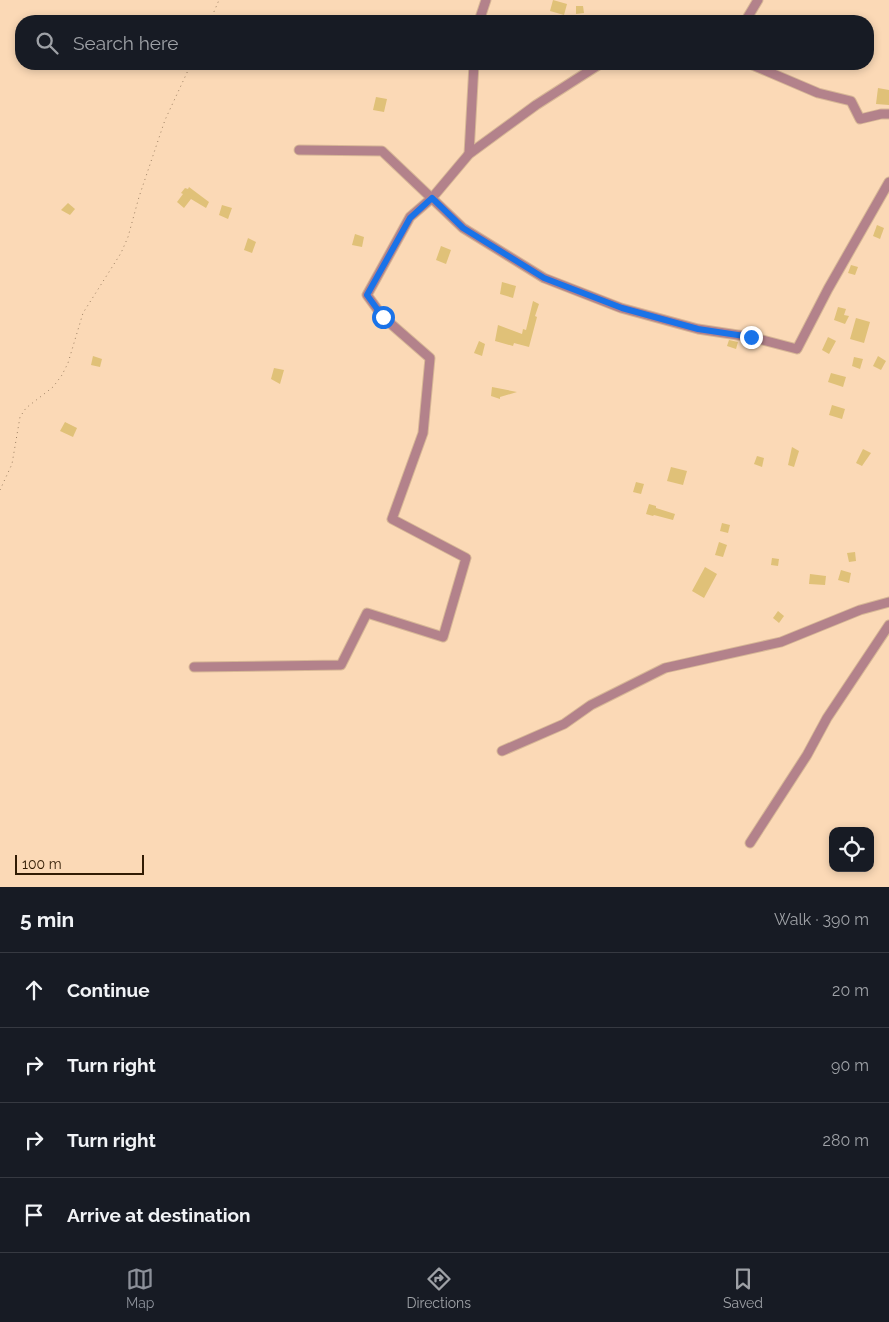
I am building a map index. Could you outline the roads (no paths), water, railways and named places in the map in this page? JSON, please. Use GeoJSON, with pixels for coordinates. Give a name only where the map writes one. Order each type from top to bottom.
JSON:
{"type":"FeatureCollection","features":[{"type":"Feature","properties":{"kind":"street"},"geometry":{"type":"LineString","coordinates":[[481,15],[486,0]]}},
{"type":"Feature","properties":{"kind":"street"},"geometry":{"type":"LineString","coordinates":[[748,15],[758,0]]}},
{"type":"Feature","properties":{"kind":"street"},"geometry":{"type":"LineString","coordinates":[[469,154],[474,70]]}},
{"type":"Feature","properties":{"kind":"street"},"geometry":{"type":"LineString","coordinates":[[194,666],[341,665],[367,613],[443,637],[466,558],[392,519],[423,433],[430,358],[383,317],[367,295],[410,218],[432,198],[469,154],[536,105],[591,70]]}},
{"type":"Feature","properties":{"kind":"street"},"geometry":{"type":"LineString","coordinates":[[764,70],[818,93],[851,101],[860,119],[889,114]]}},
{"type":"Feature","properties":{"kind":"street"},"geometry":{"type":"LineString","coordinates":[[299,150],[382,151],[463,228],[544,278],[622,308],[698,329],[751,337],[797,349],[828,289],[889,182]]}},
{"type":"Feature","properties":{"kind":"street"},"geometry":{"type":"LineString","coordinates":[[502,751],[564,724],[590,705],[665,668],[781,642],[860,610],[889,602]]}},
{"type":"Feature","properties":{"kind":"street"},"geometry":{"type":"LineString","coordinates":[[750,843],[807,755],[827,718],[889,624]]}}]}
